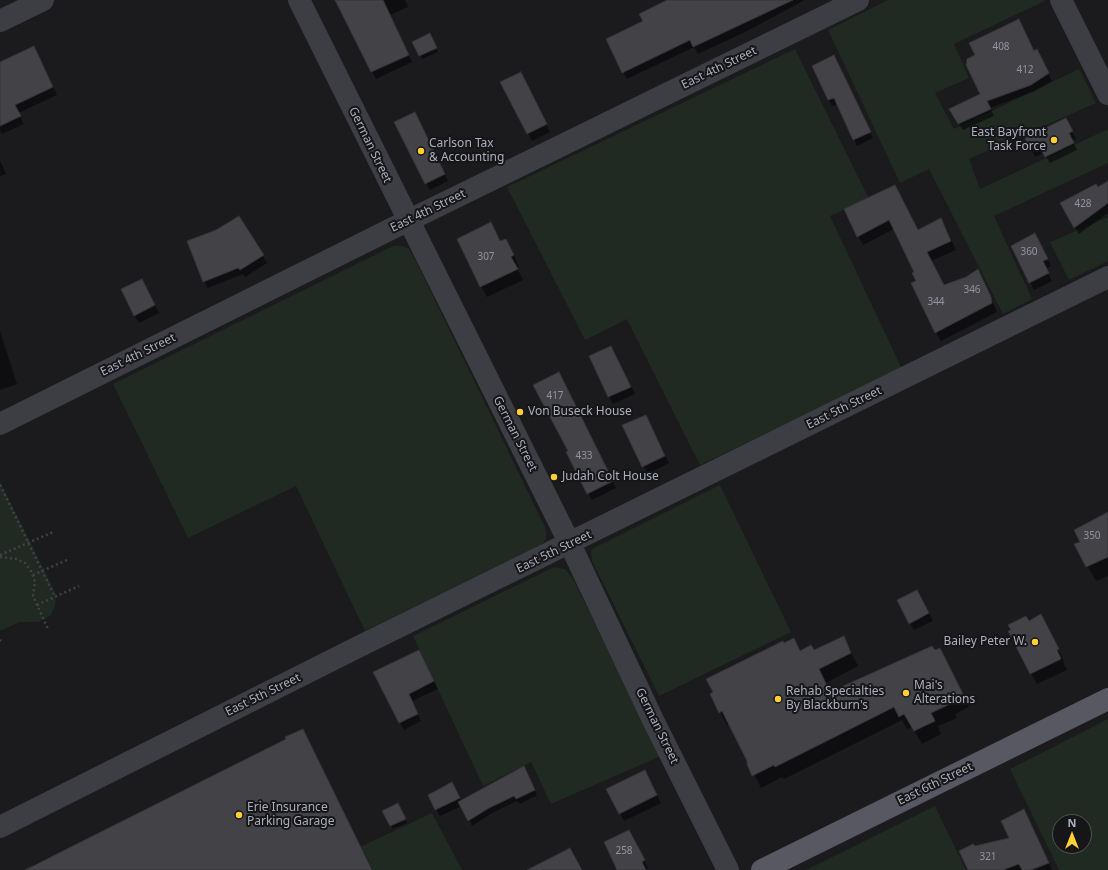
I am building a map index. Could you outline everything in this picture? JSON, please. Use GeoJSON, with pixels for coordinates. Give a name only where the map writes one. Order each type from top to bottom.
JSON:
{"type":"FeatureCollection","features":[{"type":"Feature","properties":{"kind":"main road","name":"East 6th Street"},"geometry":{"type":"LineString","coordinates":[[762,870],[1108,699]]}},
{"type":"Feature","properties":{"kind":"street"},"geometry":{"type":"LineString","coordinates":[[0,21],[43,0]]}},
{"type":"Feature","properties":{"kind":"street","name":"German Street"},"geometry":{"type":"LineString","coordinates":[[299,0],[570,544],[653,720],[728,870]]}},
{"type":"Feature","properties":{"kind":"street","name":"East 4th Street"},"geometry":{"type":"LineString","coordinates":[[0,424],[408,221],[858,0]]}},
{"type":"Feature","properties":{"kind":"street"},"geometry":{"type":"LineString","coordinates":[[1061,0],[1108,94]]}},
{"type":"Feature","properties":{"kind":"street","name":"East 5th Street"},"geometry":{"type":"LineString","coordinates":[[0,827],[358,647],[570,544],[1108,277]]}},
{"type":"Feature","properties":{"kind":"path"},"geometry":{"type":"LineString","coordinates":[[0,485],[55,597]]}},
{"type":"Feature","properties":{"kind":"path"},"geometry":{"type":"LineString","coordinates":[[0,556],[53,532]]}},
{"type":"Feature","properties":{"kind":"path"},"geometry":{"type":"LineString","coordinates":[[0,556],[16,559],[25,563],[33,575],[35,582],[33,596],[48,629]]}},
{"type":"Feature","properties":{"kind":"path"},"geometry":{"type":"LineString","coordinates":[[33,575],[67,560]]}},
{"type":"Feature","properties":{"kind":"path"},"geometry":{"type":"LineString","coordinates":[[37,605],[79,586]]}},
{"type":"Feature","properties":{"kind":"shaded area"},"geometry":{"type":"Polygon","coordinates":[[[888,0],[1045,1],[954,44],[969,78],[935,93],[954,129],[1079,69],[1096,103],[969,159],[980,189],[1108,129],[1108,163],[994,216],[1032,299],[1003,314],[929,169],[900,183],[828,30],[888,0]]]}},
{"type":"Feature","properties":{"kind":"shaded area"},"geometry":{"type":"Polygon","coordinates":[[[795,49],[869,199],[830,216],[902,369],[700,465],[627,319],[585,340],[507,187],[795,49]]]}},
{"type":"Feature","properties":{"kind":"shaded area"},"geometry":{"type":"Polygon","coordinates":[[[1108,217],[1108,261],[1069,280],[1050,242],[1108,217]]]}},
{"type":"Feature","properties":{"kind":"shaded area"},"geometry":{"type":"Polygon","coordinates":[[[393,246],[403,246],[409,249],[417,263],[545,527],[546,539],[542,544],[365,631],[296,486],[188,538],[113,384],[393,246]]]}},
{"type":"Feature","properties":{"kind":"shaded area"},"geometry":{"type":"Polygon","coordinates":[[[0,481],[56,594],[55,606],[50,616],[38,622],[20,622],[0,631],[0,481]]]}},
{"type":"Feature","properties":{"kind":"shaded area"},"geometry":{"type":"Polygon","coordinates":[[[720,485],[791,632],[659,696],[592,561],[591,552],[592,549],[720,485]]]}},
{"type":"Feature","properties":{"kind":"shaded area"},"geometry":{"type":"Polygon","coordinates":[[[554,567],[565,569],[572,577],[661,756],[551,804],[531,762],[483,786],[413,636],[554,567]]]}},
{"type":"Feature","properties":{"kind":"shaded area"},"geometry":{"type":"Polygon","coordinates":[[[1108,719],[1108,870],[1059,870],[1010,769],[1108,719]]]}},
{"type":"Feature","properties":{"kind":"shaded area"},"geometry":{"type":"Polygon","coordinates":[[[935,806],[966,870],[806,870],[935,806]]]}},
{"type":"Feature","properties":{"kind":"shaded area"},"geometry":{"type":"Polygon","coordinates":[[[432,813],[462,870],[372,870],[360,847],[432,813]]]}},
{"type":"Feature","properties":{"kind":"building"},"geometry":{"type":"Polygon","coordinates":[[[335,0],[383,0],[409,55],[371,72],[335,0]]]}},
{"type":"Feature","properties":{"kind":"building"},"geometry":{"type":"Polygon","coordinates":[[[667,0],[793,0],[693,47],[690,40],[622,73],[606,39],[643,21],[639,14],[667,0]]]}},
{"type":"Feature","properties":{"kind":"building"},"geometry":{"type":"Polygon","coordinates":[[[1019,19],[1034,51],[1037,49],[1049,73],[1031,85],[987,101],[991,109],[958,124],[949,109],[980,94],[966,65],[967,59],[975,55],[969,43],[1019,19]]]}},
{"type":"Feature","properties":{"kind":"building"},"geometry":{"type":"Polygon","coordinates":[[[430,33],[437,48],[419,56],[412,42],[430,33]]]}},
{"type":"Feature","properties":{"kind":"building"},"geometry":{"type":"Polygon","coordinates":[[[34,46],[53,87],[15,105],[21,116],[0,126],[0,62],[34,46]]]}},
{"type":"Feature","properties":{"kind":"building"},"geometry":{"type":"Polygon","coordinates":[[[834,55],[871,132],[853,140],[834,98],[828,100],[812,66],[834,55]]]}},
{"type":"Feature","properties":{"kind":"building"},"geometry":{"type":"Polygon","coordinates":[[[521,72],[547,124],[527,134],[500,82],[521,72]]]}},
{"type":"Feature","properties":{"kind":"building"},"geometry":{"type":"Polygon","coordinates":[[[415,112],[445,174],[425,184],[394,122],[415,112]]]}},
{"type":"Feature","properties":{"kind":"building"},"geometry":{"type":"Polygon","coordinates":[[[1066,118],[1073,131],[1069,133],[1074,143],[1045,157],[1039,146],[1030,150],[1025,138],[1066,118]]]}},
{"type":"Feature","properties":{"kind":"building"},"geometry":{"type":"Polygon","coordinates":[[[1108,181],[1108,203],[1074,228],[1060,203],[1096,184],[1098,187],[1108,181]]]}},
{"type":"Feature","properties":{"kind":"building"},"geometry":{"type":"Polygon","coordinates":[[[895,185],[918,230],[941,218],[951,241],[927,252],[944,285],[966,277],[978,269],[991,297],[992,303],[935,333],[911,283],[916,281],[912,273],[914,272],[889,220],[857,237],[844,209],[895,185]]]}},
{"type":"Feature","properties":{"kind":"building"},"geometry":{"type":"Polygon","coordinates":[[[239,216],[264,255],[240,270],[238,268],[203,282],[187,241],[216,230],[239,216]]]}},
{"type":"Feature","properties":{"kind":"building"},"geometry":{"type":"Polygon","coordinates":[[[491,222],[500,241],[506,239],[514,255],[511,257],[518,269],[480,287],[457,239],[491,222]]]}},
{"type":"Feature","properties":{"kind":"building"},"geometry":{"type":"Polygon","coordinates":[[[1035,233],[1048,259],[1043,261],[1049,273],[1029,283],[1011,246],[1035,233]]]}},
{"type":"Feature","properties":{"kind":"building"},"geometry":{"type":"Polygon","coordinates":[[[142,279],[155,305],[134,316],[121,289],[142,279]]]}},
{"type":"Feature","properties":{"kind":"building"},"geometry":{"type":"Polygon","coordinates":[[[611,346],[631,387],[608,397],[589,356],[611,346]]]}},
{"type":"Feature","properties":{"kind":"building"},"geometry":{"type":"Polygon","coordinates":[[[559,372],[613,481],[587,494],[566,452],[568,451],[533,385],[559,372]]]}},
{"type":"Feature","properties":{"kind":"building"},"geometry":{"type":"Polygon","coordinates":[[[646,415],[665,456],[642,467],[622,425],[646,415]]]}},
{"type":"Feature","properties":{"kind":"building"},"geometry":{"type":"Polygon","coordinates":[[[1108,512],[1108,557],[1086,567],[1074,544],[1080,542],[1074,530],[1108,512]]]}},
{"type":"Feature","properties":{"kind":"building"},"geometry":{"type":"Polygon","coordinates":[[[917,590],[929,613],[909,624],[897,600],[917,590]]]}},
{"type":"Feature","properties":{"kind":"building"},"geometry":{"type":"Polygon","coordinates":[[[1041,614],[1059,649],[1057,650],[1061,659],[1030,674],[1008,631],[1011,630],[1008,625],[1026,616],[1029,621],[1041,614]]]}},
{"type":"Feature","properties":{"kind":"building"},"geometry":{"type":"Polygon","coordinates":[[[844,636],[851,653],[819,669],[830,692],[932,646],[935,650],[940,648],[963,694],[949,701],[950,704],[931,713],[935,721],[914,731],[904,714],[899,717],[894,707],[775,767],[774,765],[752,776],[747,761],[722,711],[719,713],[710,694],[713,692],[706,679],[783,641],[784,643],[794,638],[800,651],[811,645],[814,650],[844,636]]]}},
{"type":"Feature","properties":{"kind":"building"},"geometry":{"type":"Polygon","coordinates":[[[419,650],[434,681],[409,694],[418,714],[399,723],[373,672],[419,650]]]}},
{"type":"Feature","properties":{"kind":"building","name":"Erie Insurance Parking Garage"},"geometry":{"type":"Polygon","coordinates":[[[303,729],[372,870],[25,870],[286,739],[285,737],[303,729]]]}},
{"type":"Feature","properties":{"kind":"building"},"geometry":{"type":"Polygon","coordinates":[[[524,766],[535,790],[516,799],[514,796],[489,808],[468,821],[458,802],[524,766]]]}},
{"type":"Feature","properties":{"kind":"building"},"geometry":{"type":"Polygon","coordinates":[[[645,770],[657,795],[619,814],[606,789],[645,770]]]}},
{"type":"Feature","properties":{"kind":"building"},"geometry":{"type":"Polygon","coordinates":[[[452,782],[460,798],[435,810],[428,795],[452,782]]]}},
{"type":"Feature","properties":{"kind":"building"},"geometry":{"type":"Polygon","coordinates":[[[398,803],[406,819],[390,826],[382,811],[398,803]]]}},
{"type":"Feature","properties":{"kind":"building"},"geometry":{"type":"Polygon","coordinates":[[[1024,809],[1049,863],[1031,870],[1022,870],[1019,864],[1003,870],[968,870],[959,851],[973,844],[975,846],[1009,838],[1001,821],[1024,809]]]}},
{"type":"Feature","properties":{"kind":"building"},"geometry":{"type":"Polygon","coordinates":[[[629,830],[645,860],[642,862],[646,870],[617,870],[604,842],[629,830]]]}},
{"type":"Feature","properties":{"kind":"building"},"geometry":{"type":"Polygon","coordinates":[[[570,848],[582,870],[527,870],[570,848]]]}},
{"type":"Feature","properties":{"kind":"place","name":"East Bayfront Task Force"},"geometry":{"type":"Point","coordinates":[1054,140]}},
{"type":"Feature","properties":{"kind":"place","name":"Carlson Tax & Accounting"},"geometry":{"type":"Point","coordinates":[421,151]}},
{"type":"Feature","properties":{"kind":"place","name":"Von Buseck House"},"geometry":{"type":"Point","coordinates":[520,412]}},
{"type":"Feature","properties":{"kind":"place","name":"Judah Colt House"},"geometry":{"type":"Point","coordinates":[554,477]}},
{"type":"Feature","properties":{"kind":"place","name":"Bailey Peter W."},"geometry":{"type":"Point","coordinates":[1035,642]}},
{"type":"Feature","properties":{"kind":"place","name":"Mai's Alterations"},"geometry":{"type":"Point","coordinates":[906,693]}},
{"type":"Feature","properties":{"kind":"place","name":"Rehab Specialties By Blackburn's"},"geometry":{"type":"Point","coordinates":[778,699]}},
{"type":"Feature","properties":{"kind":"place","name":"Erie Insurance Parking Garage"},"geometry":{"type":"Point","coordinates":[239,815]}}]}
